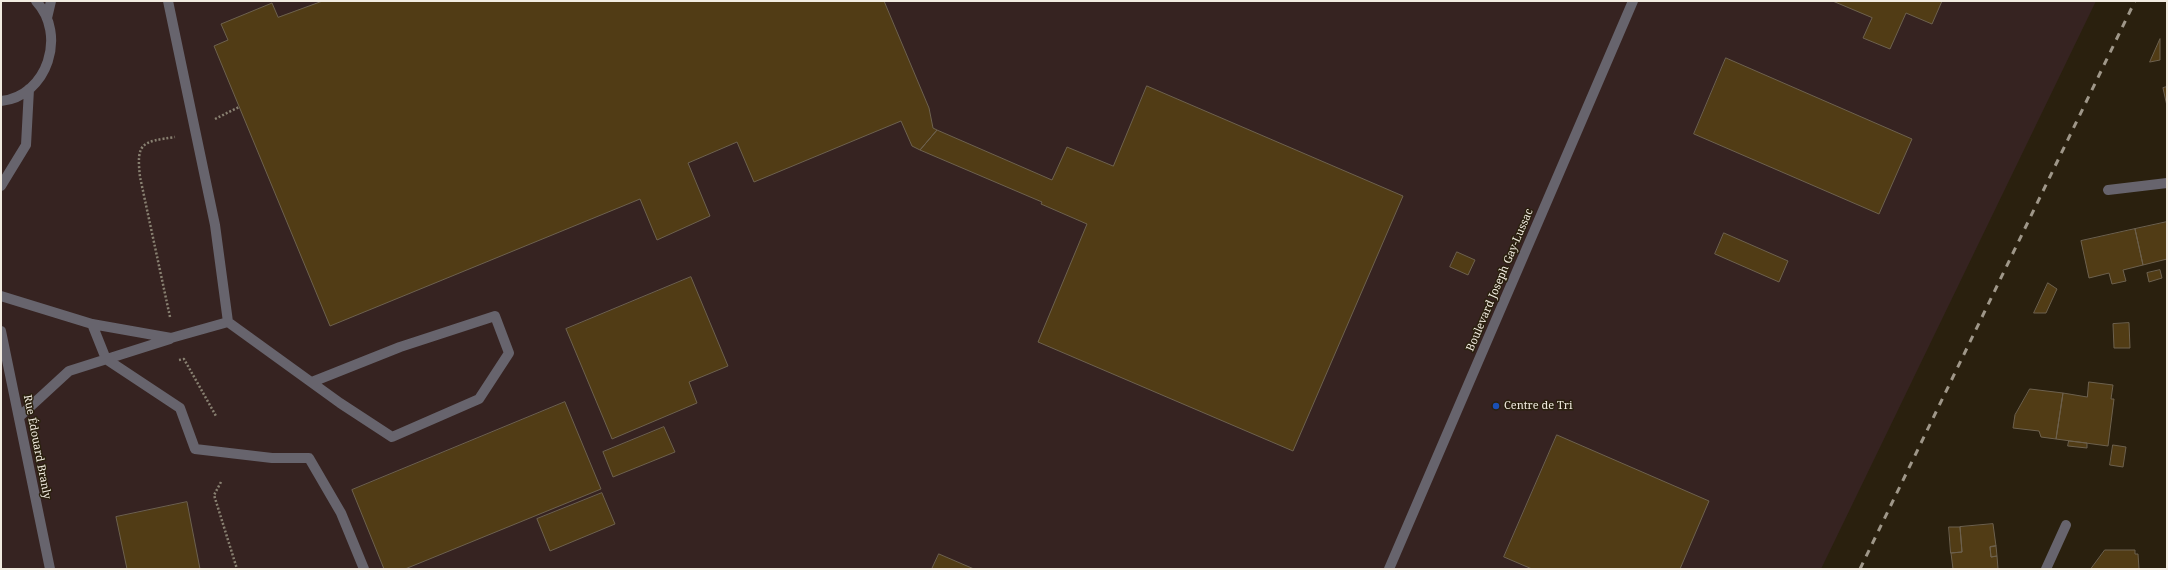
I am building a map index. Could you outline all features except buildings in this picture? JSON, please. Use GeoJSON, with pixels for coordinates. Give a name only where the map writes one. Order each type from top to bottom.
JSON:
{"type":"FeatureCollection","features":[{"type":"Feature","properties":{"kind":"street"},"geometry":{"type":"LineString","coordinates":[[1,101],[17,96],[29,89],[42,74],[50,56],[52,44],[47,18],[36,1]]}},
{"type":"Feature","properties":{"kind":"street"},"geometry":{"type":"LineString","coordinates":[[47,18],[51,1]]}},
{"type":"Feature","properties":{"kind":"street"},"geometry":{"type":"LineString","coordinates":[[168,1],[215,225],[228,322],[312,382],[392,437],[479,399],[508,353],[495,316],[400,347],[312,382]]}},
{"type":"Feature","properties":{"kind":"street","name":"Boulevard Joseph Gay-Lussac"},"geometry":{"type":"LineString","coordinates":[[1389,569],[1633,1]]}},
{"type":"Feature","properties":{"kind":"street"},"geometry":{"type":"LineString","coordinates":[[1,186],[26,145],[29,89]]}},
{"type":"Feature","properties":{"kind":"street"},"geometry":{"type":"LineString","coordinates":[[2108,190],[2167,183]]}},
{"type":"Feature","properties":{"kind":"street"},"geometry":{"type":"LineString","coordinates":[[1,296],[92,324],[171,338]]}},
{"type":"Feature","properties":{"kind":"street"},"geometry":{"type":"LineString","coordinates":[[19,417],[69,371],[171,338],[228,322]]}},
{"type":"Feature","properties":{"kind":"street"},"geometry":{"type":"LineString","coordinates":[[92,324],[106,359],[180,408],[195,449],[272,458],[309,458],[341,513],[364,569]]}},
{"type":"Feature","properties":{"kind":"street","name":"Rue Édouard Branly"},"geometry":{"type":"LineString","coordinates":[[1,331],[50,569]]}},
{"type":"Feature","properties":{"kind":"street"},"geometry":{"type":"LineString","coordinates":[[2046,569],[2066,525]]}},
{"type":"Feature","properties":{"kind":"path"},"geometry":{"type":"LineString","coordinates":[[210,122],[239,107]]}},
{"type":"Feature","properties":{"kind":"path"},"geometry":{"type":"LineString","coordinates":[[171,324],[140,177],[138,156],[140,148],[152,141],[181,136]]}},
{"type":"Feature","properties":{"kind":"path"},"geometry":{"type":"LineString","coordinates":[[175,360],[184,359],[216,416]]}},
{"type":"Feature","properties":{"kind":"path"},"geometry":{"type":"LineString","coordinates":[[221,482],[214,495],[237,569]]}},
{"type":"Feature","properties":{"kind":"shaded area"},"geometry":{"type":"Polygon","coordinates":[[[1,1],[2096,1],[1821,569],[1,569],[1,1]]]}},
{"type":"Feature","properties":{"kind":"railway"},"geometry":{"type":"LineString","coordinates":[[1860,569],[2135,1]]}},
{"type":"Feature","properties":{"kind":"place","name":"Centre de Tri"},"geometry":{"type":"Point","coordinates":[1496,406]}}]}
